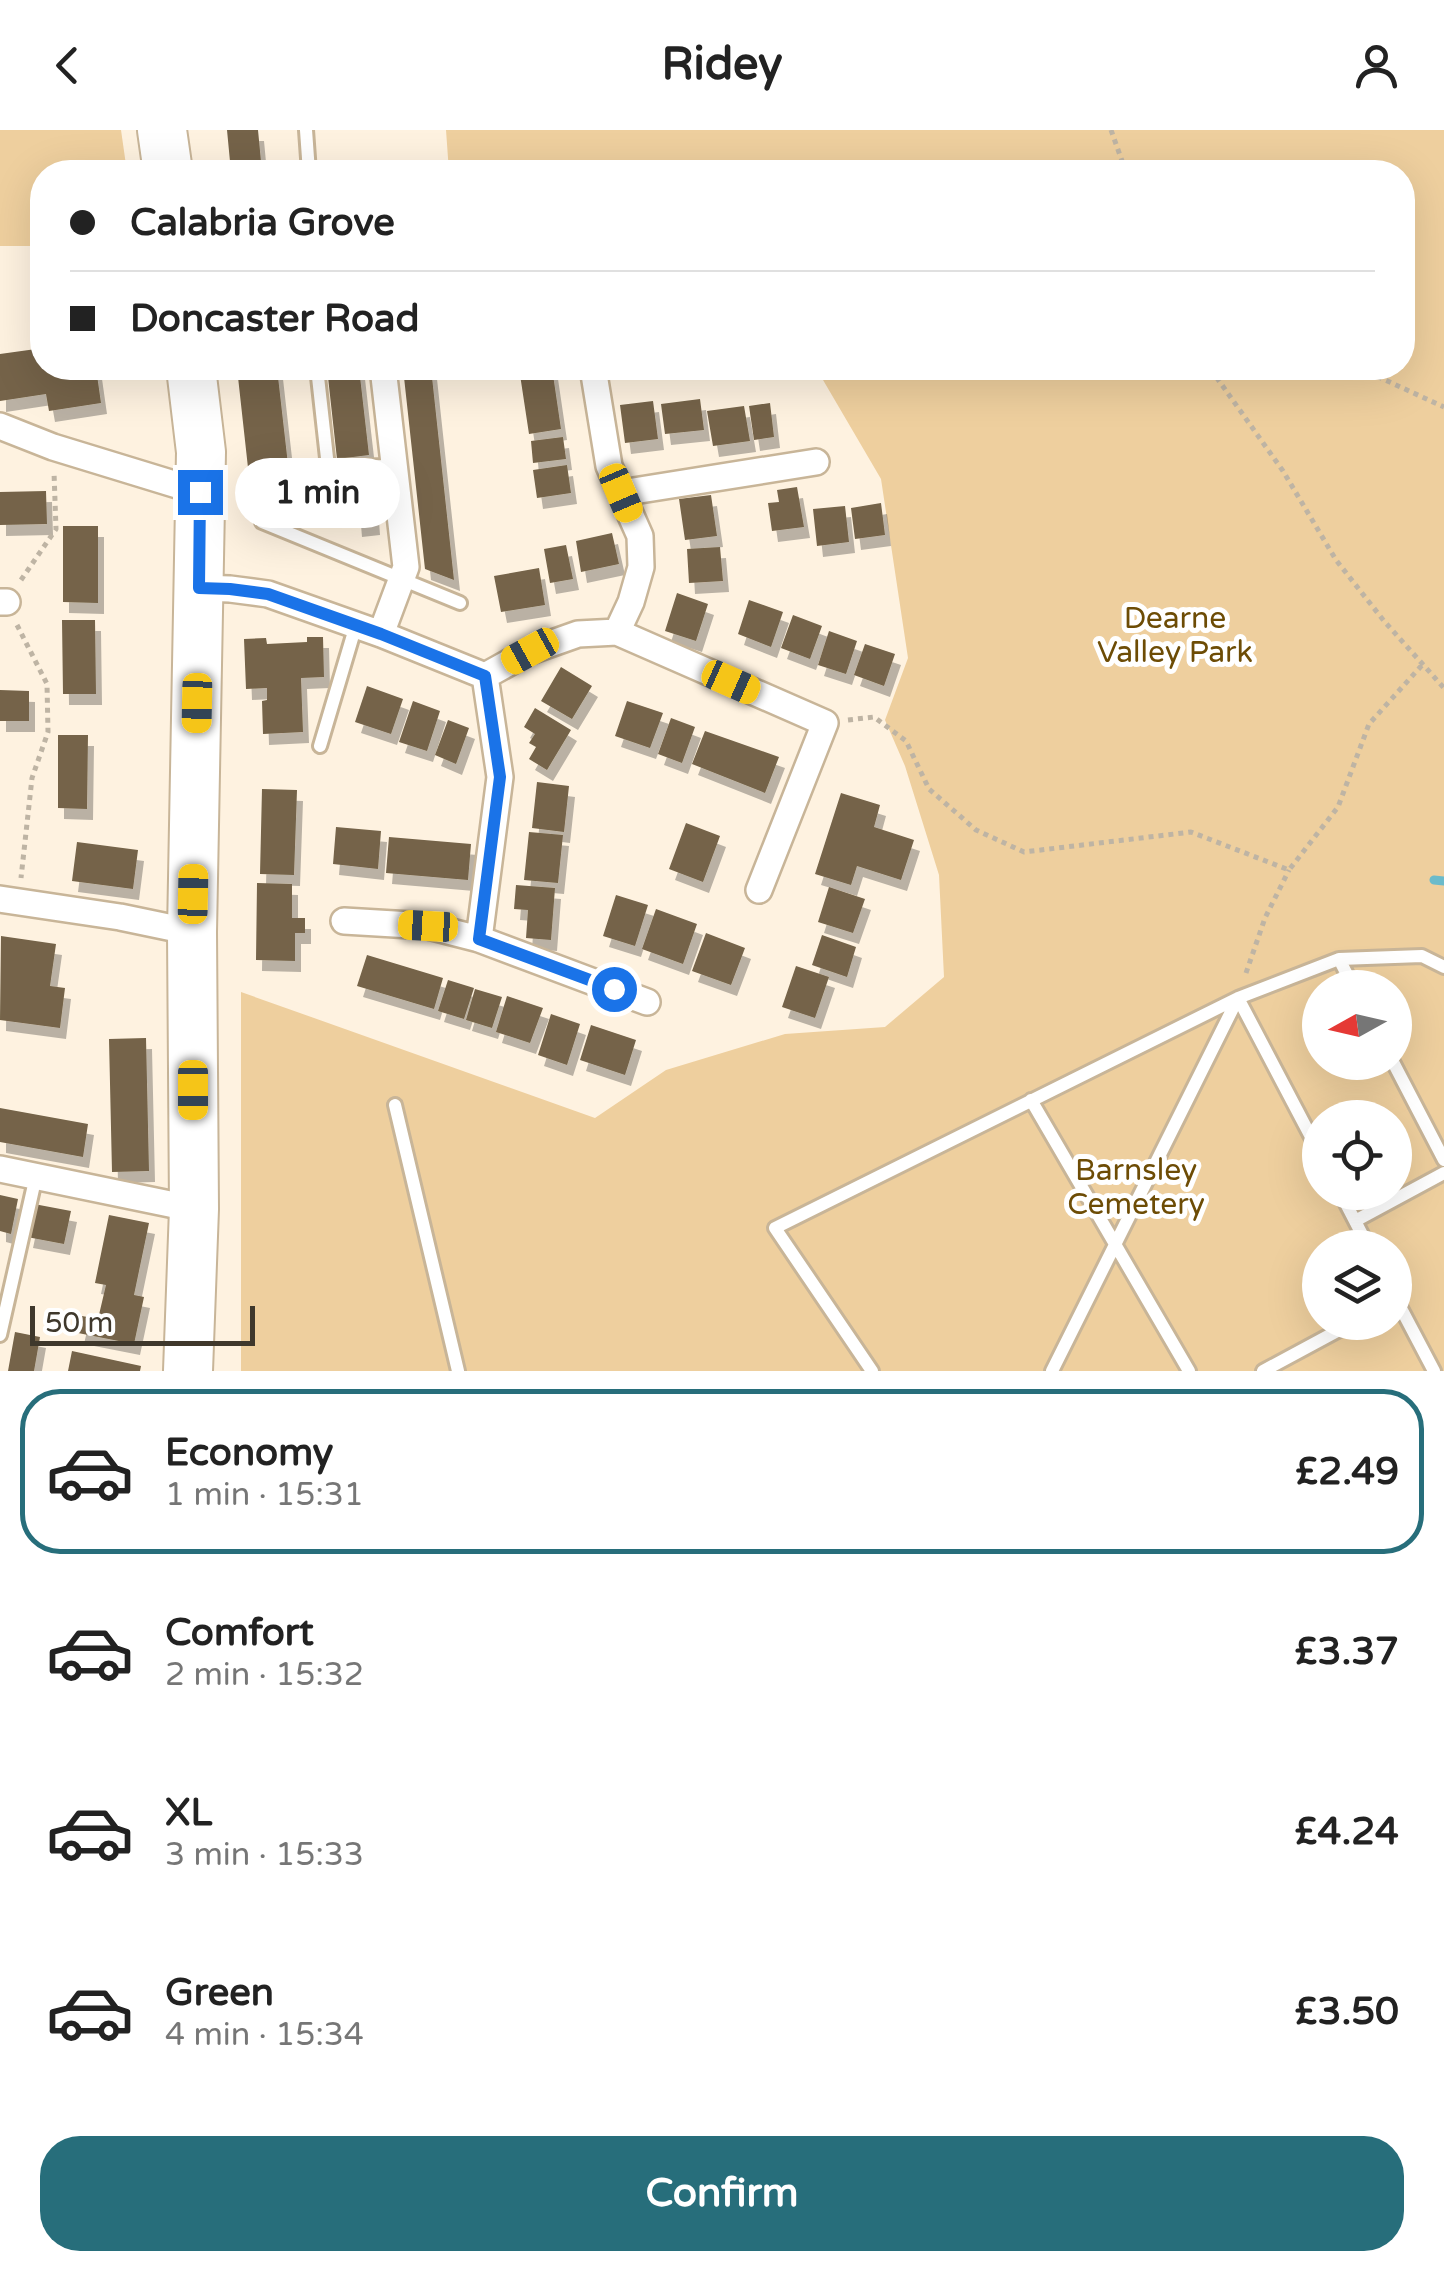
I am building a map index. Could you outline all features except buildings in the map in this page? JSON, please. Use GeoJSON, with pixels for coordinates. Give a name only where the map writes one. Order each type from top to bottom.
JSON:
{"type":"FeatureCollection","features":[{"type":"Feature","properties":{"kind":"highway"},"geometry":{"type":"LineString","coordinates":[[162,130],[166,160]]}},
{"type":"Feature","properties":{"kind":"highway"},"geometry":{"type":"LineString","coordinates":[[188,1371],[194,1209],[192,932],[201,452],[192,380]]}},
{"type":"Feature","properties":{"kind":"street"},"geometry":{"type":"LineString","coordinates":[[369,630],[406,567],[384,380]]}},
{"type":"Feature","properties":{"kind":"street"},"geometry":{"type":"LineString","coordinates":[[594,380],[609,466],[640,536],[641,567],[617,632]]}},
{"type":"Feature","properties":{"kind":"street"},"geometry":{"type":"LineString","coordinates":[[0,426],[53,447],[200,492]]}},
{"type":"Feature","properties":{"kind":"street"},"geometry":{"type":"LineString","coordinates":[[621,493],[816,462]]}},
{"type":"Feature","properties":{"kind":"street"},"geometry":{"type":"LineString","coordinates":[[199,588],[268,594],[485,676]]}},
{"type":"Feature","properties":{"kind":"street"},"geometry":{"type":"LineString","coordinates":[[485,676],[530,651],[578,634],[617,632],[825,723],[760,890]]}},
{"type":"Feature","properties":{"kind":"street"},"geometry":{"type":"LineString","coordinates":[[479,939],[500,777],[485,676]]}},
{"type":"Feature","properties":{"kind":"street"},"geometry":{"type":"LineString","coordinates":[[10,900],[192,932]]}},
{"type":"Feature","properties":{"kind":"street"},"geometry":{"type":"LineString","coordinates":[[344,921],[428,926],[479,939],[647,1002]]}},
{"type":"Feature","properties":{"kind":"street"},"geometry":{"type":"LineString","coordinates":[[0,1169],[194,1209]]}},
{"type":"Feature","properties":{"kind":"lane"},"geometry":{"type":"LineString","coordinates":[[306,130],[308,160]]}},
{"type":"Feature","properties":{"kind":"lane"},"geometry":{"type":"LineString","coordinates":[[318,380],[328,466],[394,466]]}},
{"type":"Feature","properties":{"kind":"lane"},"geometry":{"type":"LineString","coordinates":[[262,522],[460,603]]}},
{"type":"Feature","properties":{"kind":"lane"},"geometry":{"type":"LineString","coordinates":[[320,746],[369,630]]}},
{"type":"Feature","properties":{"kind":"lane"},"geometry":{"type":"LineString","coordinates":[[872,1371],[775,1228],[1238,998],[1339,960],[1422,956],[1444,967]]}},
{"type":"Feature","properties":{"kind":"lane"},"geometry":{"type":"LineString","coordinates":[[1339,960],[1344,970]]}},
{"type":"Feature","properties":{"kind":"lane"},"geometry":{"type":"LineString","coordinates":[[1238,998],[1302,1120]]}},
{"type":"Feature","properties":{"kind":"lane"},"geometry":{"type":"LineString","coordinates":[[1052,1371],[1238,998]]}},
{"type":"Feature","properties":{"kind":"lane"},"geometry":{"type":"LineString","coordinates":[[1402,1080],[1444,1160]]}},
{"type":"Feature","properties":{"kind":"lane"},"geometry":{"type":"LineString","coordinates":[[1031,1100],[1188,1371]]}},
{"type":"Feature","properties":{"kind":"lane"},"geometry":{"type":"LineString","coordinates":[[395,1105],[458,1371]]}},
{"type":"Feature","properties":{"kind":"lane"},"geometry":{"type":"LineString","coordinates":[[1355,1220],[1444,1173]]}},
{"type":"Feature","properties":{"kind":"lane"},"geometry":{"type":"LineString","coordinates":[[0,1336],[36,1176]]}},
{"type":"Feature","properties":{"kind":"lane"},"geometry":{"type":"LineString","coordinates":[[1350,1210],[1360,1230]]}},
{"type":"Feature","properties":{"kind":"lane"},"geometry":{"type":"LineString","coordinates":[[1412,1330],[1434,1371]]}},
{"type":"Feature","properties":{"kind":"lane"},"geometry":{"type":"LineString","coordinates":[[1263,1371],[1321,1340]]}},
{"type":"Feature","properties":{"kind":"path"},"geometry":{"type":"LineString","coordinates":[[1111,130],[1122,160]]}},
{"type":"Feature","properties":{"kind":"path"},"geometry":{"type":"LineString","coordinates":[[1218,380],[1283,470],[1336,560],[1444,688]]}},
{"type":"Feature","properties":{"kind":"path"},"geometry":{"type":"LineString","coordinates":[[1385,380],[1444,407]]}},
{"type":"Feature","properties":{"kind":"path"},"geometry":{"type":"LineString","coordinates":[[10,900],[32,778],[48,732],[47,684],[4,602],[56,529],[53,447]]}},
{"type":"Feature","properties":{"kind":"path"},"geometry":{"type":"LineString","coordinates":[[1238,998],[1266,918],[1290,870],[1338,807],[1369,724],[1423,664]]}},
{"type":"Feature","properties":{"kind":"path"},"geometry":{"type":"LineString","coordinates":[[825,723],[874,717],[906,741],[929,789],[976,830],[1024,852],[1191,832],[1290,870]]}},
{"type":"Feature","properties":{"kind":"green space"},"geometry":{"type":"Polygon","coordinates":[[[0,130],[121,130],[125,160],[30,160],[30,246],[0,246],[0,130]]]}},
{"type":"Feature","properties":{"kind":"green space"},"geometry":{"type":"Polygon","coordinates":[[[446,130],[1444,130],[1444,1371],[241,1371],[241,992],[595,1118],[666,1070],[785,1034],[885,1027],[944,977],[939,875],[905,766],[885,720],[908,658],[881,479],[823,380],[1415,380],[1415,160],[448,160],[446,130]]]}},
{"type":"Feature","properties":{"kind":"waterway"},"geometry":{"type":"LineString","coordinates":[[1434,880],[1444,881]]}},
{"type":"Feature","properties":{"kind":"route"},"geometry":{"type":"LineString","coordinates":[[200,492],[199,588],[268,594],[485,676],[500,777],[479,939],[614,989]]}},
{"type":"Feature","properties":{"kind":"park label","name":"Dearne Valley Park"},"geometry":{"type":"Point","coordinates":[1175,635]}},
{"type":"Feature","properties":{"kind":"park label","name":"Barnsley Cemetery"},"geometry":{"type":"Point","coordinates":[1136,1187]}}]}
